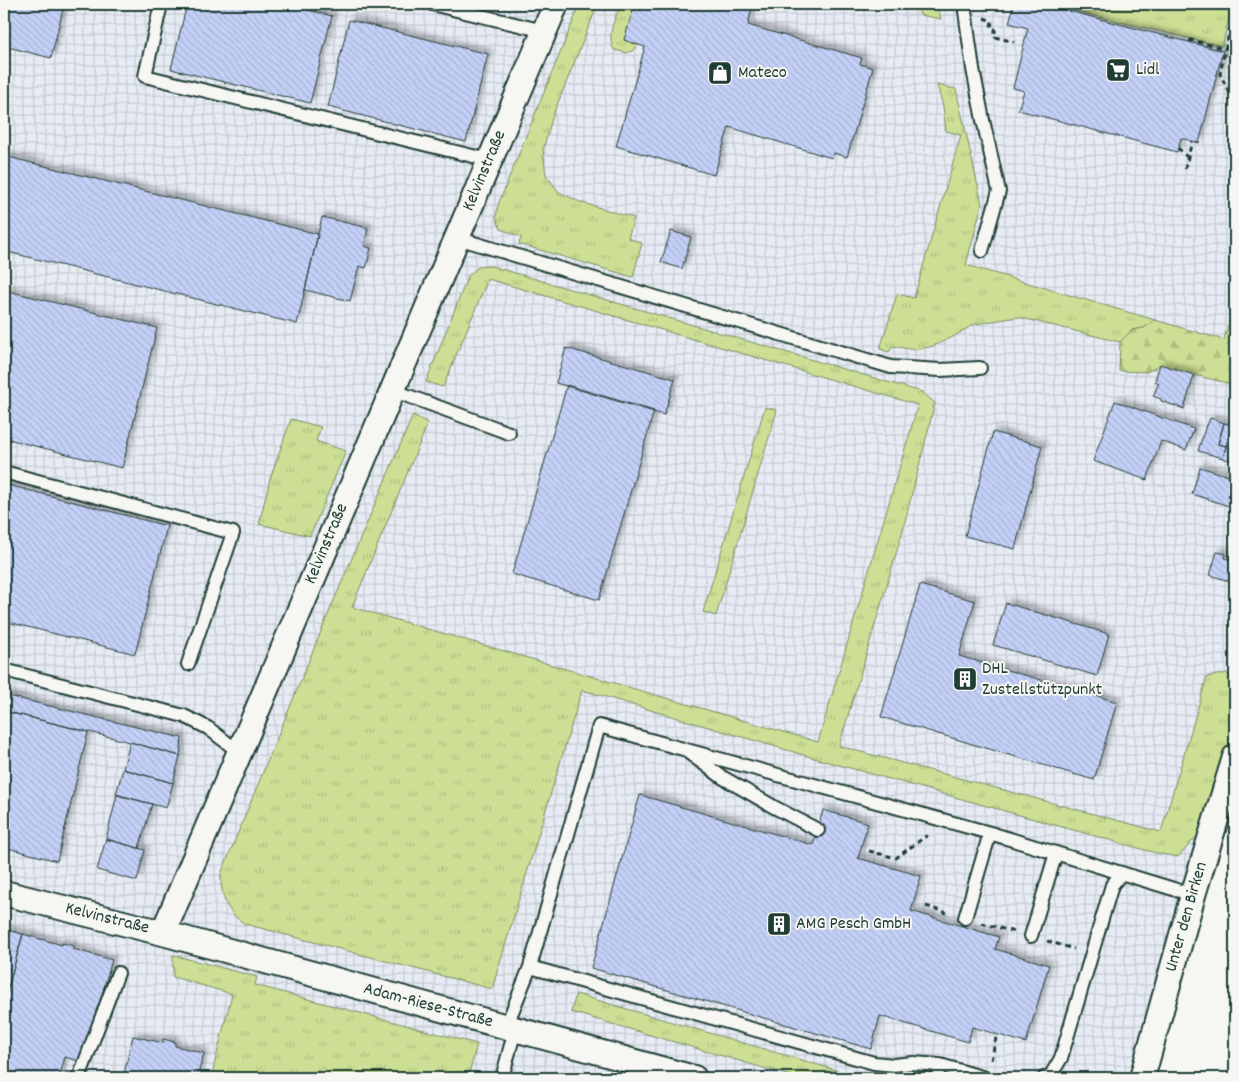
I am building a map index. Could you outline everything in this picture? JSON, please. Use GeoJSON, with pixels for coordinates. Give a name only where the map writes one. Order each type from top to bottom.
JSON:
{"type":"FeatureCollection","features":[{"type":"Feature","properties":{"kind":"street","name":"Kelvinstraße"},"geometry":{"type":"LineString","coordinates":[[4,893],[163,933],[556,4]]}},
{"type":"Feature","properties":{"kind":"street","name":"Unter den Birken"},"geometry":{"type":"LineString","coordinates":[[1142,1078],[1193,895],[1235,757]]}},
{"type":"Feature","properties":{"kind":"street","name":"Adam-Riese-Straße"},"geometry":{"type":"LineString","coordinates":[[163,933],[694,1078]]}},
{"type":"Feature","properties":{"kind":"lane"},"geometry":{"type":"LineString","coordinates":[[161,4],[145,76],[489,160]]}},
{"type":"Feature","properties":{"kind":"lane"},"geometry":{"type":"LineString","coordinates":[[432,4],[544,31]]}},
{"type":"Feature","properties":{"kind":"lane"},"geometry":{"type":"LineString","coordinates":[[964,4],[982,120],[999,191],[982,251]]}},
{"type":"Feature","properties":{"kind":"lane"},"geometry":{"type":"LineString","coordinates":[[457,238],[891,367],[940,370],[980,368]]}},
{"type":"Feature","properties":{"kind":"lane"},"geometry":{"type":"LineString","coordinates":[[392,390],[509,434]]}},
{"type":"Feature","properties":{"kind":"lane"},"geometry":{"type":"LineString","coordinates":[[4,472],[233,532],[188,664]]}},
{"type":"Feature","properties":{"kind":"lane"},"geometry":{"type":"LineString","coordinates":[[4,670],[184,716],[208,728],[239,752]]}},
{"type":"Feature","properties":{"kind":"lane"},"geometry":{"type":"LineString","coordinates":[[502,1078],[510,1028],[530,967],[599,726],[990,832],[1193,895]]}},
{"type":"Feature","properties":{"kind":"lane"},"geometry":{"type":"LineString","coordinates":[[683,748],[722,777],[818,830]]}},
{"type":"Feature","properties":{"kind":"lane"},"geometry":{"type":"LineString","coordinates":[[965,918],[990,832]]}},
{"type":"Feature","properties":{"kind":"lane"},"geometry":{"type":"LineString","coordinates":[[1030,936],[1056,853]]}},
{"type":"Feature","properties":{"kind":"lane"},"geometry":{"type":"LineString","coordinates":[[1044,1078],[1051,1075],[1061,1058],[1112,885],[1122,873]]}},
{"type":"Feature","properties":{"kind":"lane"},"geometry":{"type":"LineString","coordinates":[[530,967],[874,1063],[940,1066],[985,1078]]}},
{"type":"Feature","properties":{"kind":"lane"},"geometry":{"type":"LineString","coordinates":[[79,1078],[118,973]]}},
{"type":"Feature","properties":{"kind":"lane"},"geometry":{"type":"LineString","coordinates":[[936,1078],[940,1066]]}},
{"type":"Feature","properties":{"kind":"path"},"geometry":{"type":"LineString","coordinates":[[1188,4],[1235,5],[1220,74],[1229,92]]}},
{"type":"Feature","properties":{"kind":"path"},"geometry":{"type":"LineString","coordinates":[[992,21],[991,28],[995,29],[996,36],[1014,42]]}},
{"type":"Feature","properties":{"kind":"path"},"geometry":{"type":"LineString","coordinates":[[1190,42],[1191,40],[1225,49]]}},
{"type":"Feature","properties":{"kind":"path"},"geometry":{"type":"LineString","coordinates":[[1185,168],[1192,140]]}},
{"type":"Feature","properties":{"kind":"path"},"geometry":{"type":"LineString","coordinates":[[1178,148],[1188,157]]}},
{"type":"Feature","properties":{"kind":"path"},"geometry":{"type":"LineString","coordinates":[[870,851],[896,858],[926,836],[934,838]]}},
{"type":"Feature","properties":{"kind":"path"},"geometry":{"type":"LineString","coordinates":[[926,906],[1092,954]]}},
{"type":"Feature","properties":{"kind":"path"},"geometry":{"type":"LineString","coordinates":[[991,1061],[997,1034]]}},
{"type":"Feature","properties":{"kind":"shaded area"},"geometry":{"type":"Polygon","coordinates":[[[4,4],[1135,4],[1196,10],[1235,10],[1235,722],[1131,1078],[468,1078],[476,1044],[229,1078],[4,1078],[4,4]]]}},
{"type":"Feature","properties":{"kind":"green space"},"geometry":{"type":"Polygon","coordinates":[[[580,4],[598,4],[553,115],[543,150],[546,175],[559,192],[580,202],[634,218],[628,238],[642,243],[633,277],[519,244],[521,237],[501,229],[496,218],[498,205],[580,4]]]}},
{"type":"Feature","properties":{"kind":"green space"},"geometry":{"type":"Polygon","coordinates":[[[621,4],[635,4],[624,40],[638,45],[634,50],[627,53],[614,50],[611,38],[612,27],[621,4]]]}},
{"type":"Feature","properties":{"kind":"green space"},"geometry":{"type":"Polygon","coordinates":[[[916,4],[937,4],[941,19],[920,15],[916,4]]]}},
{"type":"Feature","properties":{"kind":"green space"},"geometry":{"type":"Polygon","coordinates":[[[1044,4],[1135,4],[1196,10],[1231,10],[1222,46],[1044,4]]]}},
{"type":"Feature","properties":{"kind":"green space"},"geometry":{"type":"Polygon","coordinates":[[[1235,23],[1235,55],[1227,53],[1235,23]]]}},
{"type":"Feature","properties":{"kind":"green space"},"geometry":{"type":"Polygon","coordinates":[[[937,85],[956,89],[982,204],[966,265],[1155,320],[1144,328],[1132,330],[1120,342],[1018,317],[975,324],[933,346],[915,350],[893,346],[889,352],[880,349],[897,294],[914,298],[961,135],[946,131],[943,106],[937,85]]]}},
{"type":"Feature","properties":{"kind":"green space"},"geometry":{"type":"Polygon","coordinates":[[[491,266],[922,392],[935,403],[901,537],[839,746],[1161,832],[1207,677],[1227,673],[1233,681],[1234,727],[1202,831],[1178,857],[1156,853],[814,758],[582,690],[492,989],[245,924],[233,914],[226,903],[222,890],[221,874],[413,415],[428,423],[352,607],[818,742],[918,405],[488,279],[443,387],[426,382],[468,276],[478,267],[491,266]]]}},
{"type":"Feature","properties":{"kind":"green space"},"geometry":{"type":"Polygon","coordinates":[[[1235,318],[1235,385],[1160,365],[1147,372],[1119,371],[1120,342],[1132,330],[1144,328],[1155,320],[1224,340],[1228,325],[1235,318]]]}},
{"type":"Feature","properties":{"kind":"green space"},"geometry":{"type":"Polygon","coordinates":[[[765,407],[777,410],[716,616],[703,612],[765,407]]]}},
{"type":"Feature","properties":{"kind":"green space"},"geometry":{"type":"Polygon","coordinates":[[[291,419],[321,427],[316,441],[346,451],[310,536],[259,524],[270,479],[291,419]]]}},
{"type":"Feature","properties":{"kind":"green space"},"geometry":{"type":"Polygon","coordinates":[[[173,955],[257,977],[255,985],[477,1044],[468,1078],[211,1078],[232,994],[173,977],[173,955]]]}},
{"type":"Feature","properties":{"kind":"green space"},"geometry":{"type":"Polygon","coordinates":[[[576,994],[863,1078],[798,1078],[571,1012],[576,994]]]}},
{"type":"Feature","properties":{"kind":"building"},"geometry":{"type":"Polygon","coordinates":[[[4,4],[42,4],[63,9],[51,58],[4,46],[4,4]]]}},
{"type":"Feature","properties":{"kind":"building"},"geometry":{"type":"Polygon","coordinates":[[[187,4],[284,4],[332,16],[310,103],[171,69],[187,4]]]}},
{"type":"Feature","properties":{"kind":"building"},"geometry":{"type":"Polygon","coordinates":[[[635,4],[741,4],[752,7],[748,25],[862,58],[860,64],[873,68],[847,157],[834,153],[832,158],[729,127],[714,175],[616,146],[645,47],[624,40],[635,4]]]}},
{"type":"Feature","properties":{"kind":"building","name":"Lidl"},"geometry":{"type":"Polygon","coordinates":[[[1014,4],[1042,4],[1223,51],[1199,143],[1181,138],[1177,152],[1018,110],[1024,91],[1013,88],[1028,28],[1009,23],[1014,4]]]}},
{"type":"Feature","properties":{"kind":"building"},"geometry":{"type":"Polygon","coordinates":[[[349,20],[488,54],[466,142],[328,107],[349,20]]]}},
{"type":"Feature","properties":{"kind":"building"},"geometry":{"type":"Polygon","coordinates":[[[4,156],[318,234],[297,324],[4,251],[4,156]]]}},
{"type":"Feature","properties":{"kind":"building"},"geometry":{"type":"Polygon","coordinates":[[[322,217],[368,228],[364,246],[371,248],[366,268],[359,266],[350,301],[305,290],[322,217]]]}},
{"type":"Feature","properties":{"kind":"building"},"geometry":{"type":"Polygon","coordinates":[[[671,231],[691,237],[682,269],[661,262],[671,231]]]}},
{"type":"Feature","properties":{"kind":"building"},"geometry":{"type":"Polygon","coordinates":[[[4,290],[157,328],[122,468],[4,438],[4,290]]]}},
{"type":"Feature","properties":{"kind":"building"},"geometry":{"type":"Polygon","coordinates":[[[566,348],[675,379],[664,415],[556,383],[566,348]]]}},
{"type":"Feature","properties":{"kind":"building"},"geometry":{"type":"Polygon","coordinates":[[[1160,364],[1194,375],[1184,409],[1161,401],[1161,399],[1153,396],[1159,383],[1155,381],[1160,364]]]}},
{"type":"Feature","properties":{"kind":"building"},"geometry":{"type":"Polygon","coordinates":[[[567,385],[654,411],[599,600],[512,574],[567,385]]]}},
{"type":"Feature","properties":{"kind":"building"},"geometry":{"type":"Polygon","coordinates":[[[1115,401],[1194,429],[1186,450],[1161,441],[1147,480],[1093,461],[1115,401]]]}},
{"type":"Feature","properties":{"kind":"building"},"geometry":{"type":"Polygon","coordinates":[[[1210,418],[1224,423],[1218,444],[1226,446],[1223,458],[1198,451],[1210,418]]]}},
{"type":"Feature","properties":{"kind":"building"},"geometry":{"type":"Polygon","coordinates":[[[1224,423],[1232,425],[1226,446],[1218,444],[1224,423]]]}},
{"type":"Feature","properties":{"kind":"building"},"geometry":{"type":"Polygon","coordinates":[[[1232,425],[1235,426],[1235,462],[1223,458],[1232,425]]]}},
{"type":"Feature","properties":{"kind":"building"},"geometry":{"type":"Polygon","coordinates":[[[993,432],[1042,446],[1015,549],[965,536],[993,432]]]}},
{"type":"Feature","properties":{"kind":"building"},"geometry":{"type":"Polygon","coordinates":[[[1200,467],[1235,478],[1235,508],[1192,494],[1200,467]]]}},
{"type":"Feature","properties":{"kind":"building"},"geometry":{"type":"Polygon","coordinates":[[[4,484],[167,526],[135,654],[4,621],[4,484]]]}},
{"type":"Feature","properties":{"kind":"building"},"geometry":{"type":"Polygon","coordinates":[[[1217,552],[1226,554],[1225,558],[1235,561],[1235,583],[1210,575],[1217,552]]]}},
{"type":"Feature","properties":{"kind":"building","name":"DHL Zustellstützpunkt"},"geometry":{"type":"Polygon","coordinates":[[[920,585],[975,601],[959,656],[1117,702],[1094,780],[881,717],[920,585]]]}},
{"type":"Feature","properties":{"kind":"building"},"geometry":{"type":"Polygon","coordinates":[[[1235,593],[1235,615],[1229,613],[1235,593]]]}},
{"type":"Feature","properties":{"kind":"building"},"geometry":{"type":"Polygon","coordinates":[[[1006,603],[1109,634],[1097,676],[993,645],[1006,603]]]}},
{"type":"Feature","properties":{"kind":"building"},"geometry":{"type":"Polygon","coordinates":[[[4,695],[182,738],[180,756],[4,711],[4,695]]]}},
{"type":"Feature","properties":{"kind":"building"},"geometry":{"type":"Polygon","coordinates":[[[4,711],[88,732],[57,861],[4,847],[4,711]]]}},
{"type":"Feature","properties":{"kind":"building"},"geometry":{"type":"Polygon","coordinates":[[[130,742],[180,756],[173,783],[123,769],[130,742]]]}},
{"type":"Feature","properties":{"kind":"building"},"geometry":{"type":"Polygon","coordinates":[[[123,769],[173,783],[166,808],[116,794],[123,769]]]}},
{"type":"Feature","properties":{"kind":"building"},"geometry":{"type":"Polygon","coordinates":[[[117,795],[152,804],[139,848],[106,839],[117,795]]]}},
{"type":"Feature","properties":{"kind":"building","name":"AMG Pesch GmbH"},"geometry":{"type":"Polygon","coordinates":[[[640,795],[813,845],[823,810],[868,823],[858,858],[921,876],[911,911],[999,937],[995,949],[1049,965],[1026,1043],[972,1027],[968,1042],[880,1016],[871,1049],[591,968],[640,795]]]}},
{"type":"Feature","properties":{"kind":"building"},"geometry":{"type":"Polygon","coordinates":[[[106,839],[145,850],[137,881],[97,870],[106,839]]]}},
{"type":"Feature","properties":{"kind":"building"},"geometry":{"type":"Polygon","coordinates":[[[4,929],[23,934],[4,1002],[4,929]]]}},
{"type":"Feature","properties":{"kind":"building"},"geometry":{"type":"Polygon","coordinates":[[[23,934],[62,945],[62,943],[74,946],[73,949],[112,960],[82,1062],[65,1057],[59,1078],[4,1078],[4,1002],[23,934]]]}},
{"type":"Feature","properties":{"kind":"building"},"geometry":{"type":"Polygon","coordinates":[[[133,1036],[163,1043],[163,1039],[175,1042],[175,1046],[204,1053],[197,1078],[123,1078],[133,1036]]]}},
{"type":"Feature","properties":{"kind":"place","name":"Lidl"},"geometry":{"type":"Point","coordinates":[1118,70]}},
{"type":"Feature","properties":{"kind":"place","name":"Mateco"},"geometry":{"type":"Point","coordinates":[720,73]}},
{"type":"Feature","properties":{"kind":"place","name":"DHL Zustellstützpunkt"},"geometry":{"type":"Point","coordinates":[965,679]}},
{"type":"Feature","properties":{"kind":"place","name":"AMG Pesch GmbH"},"geometry":{"type":"Point","coordinates":[779,924]}}]}
